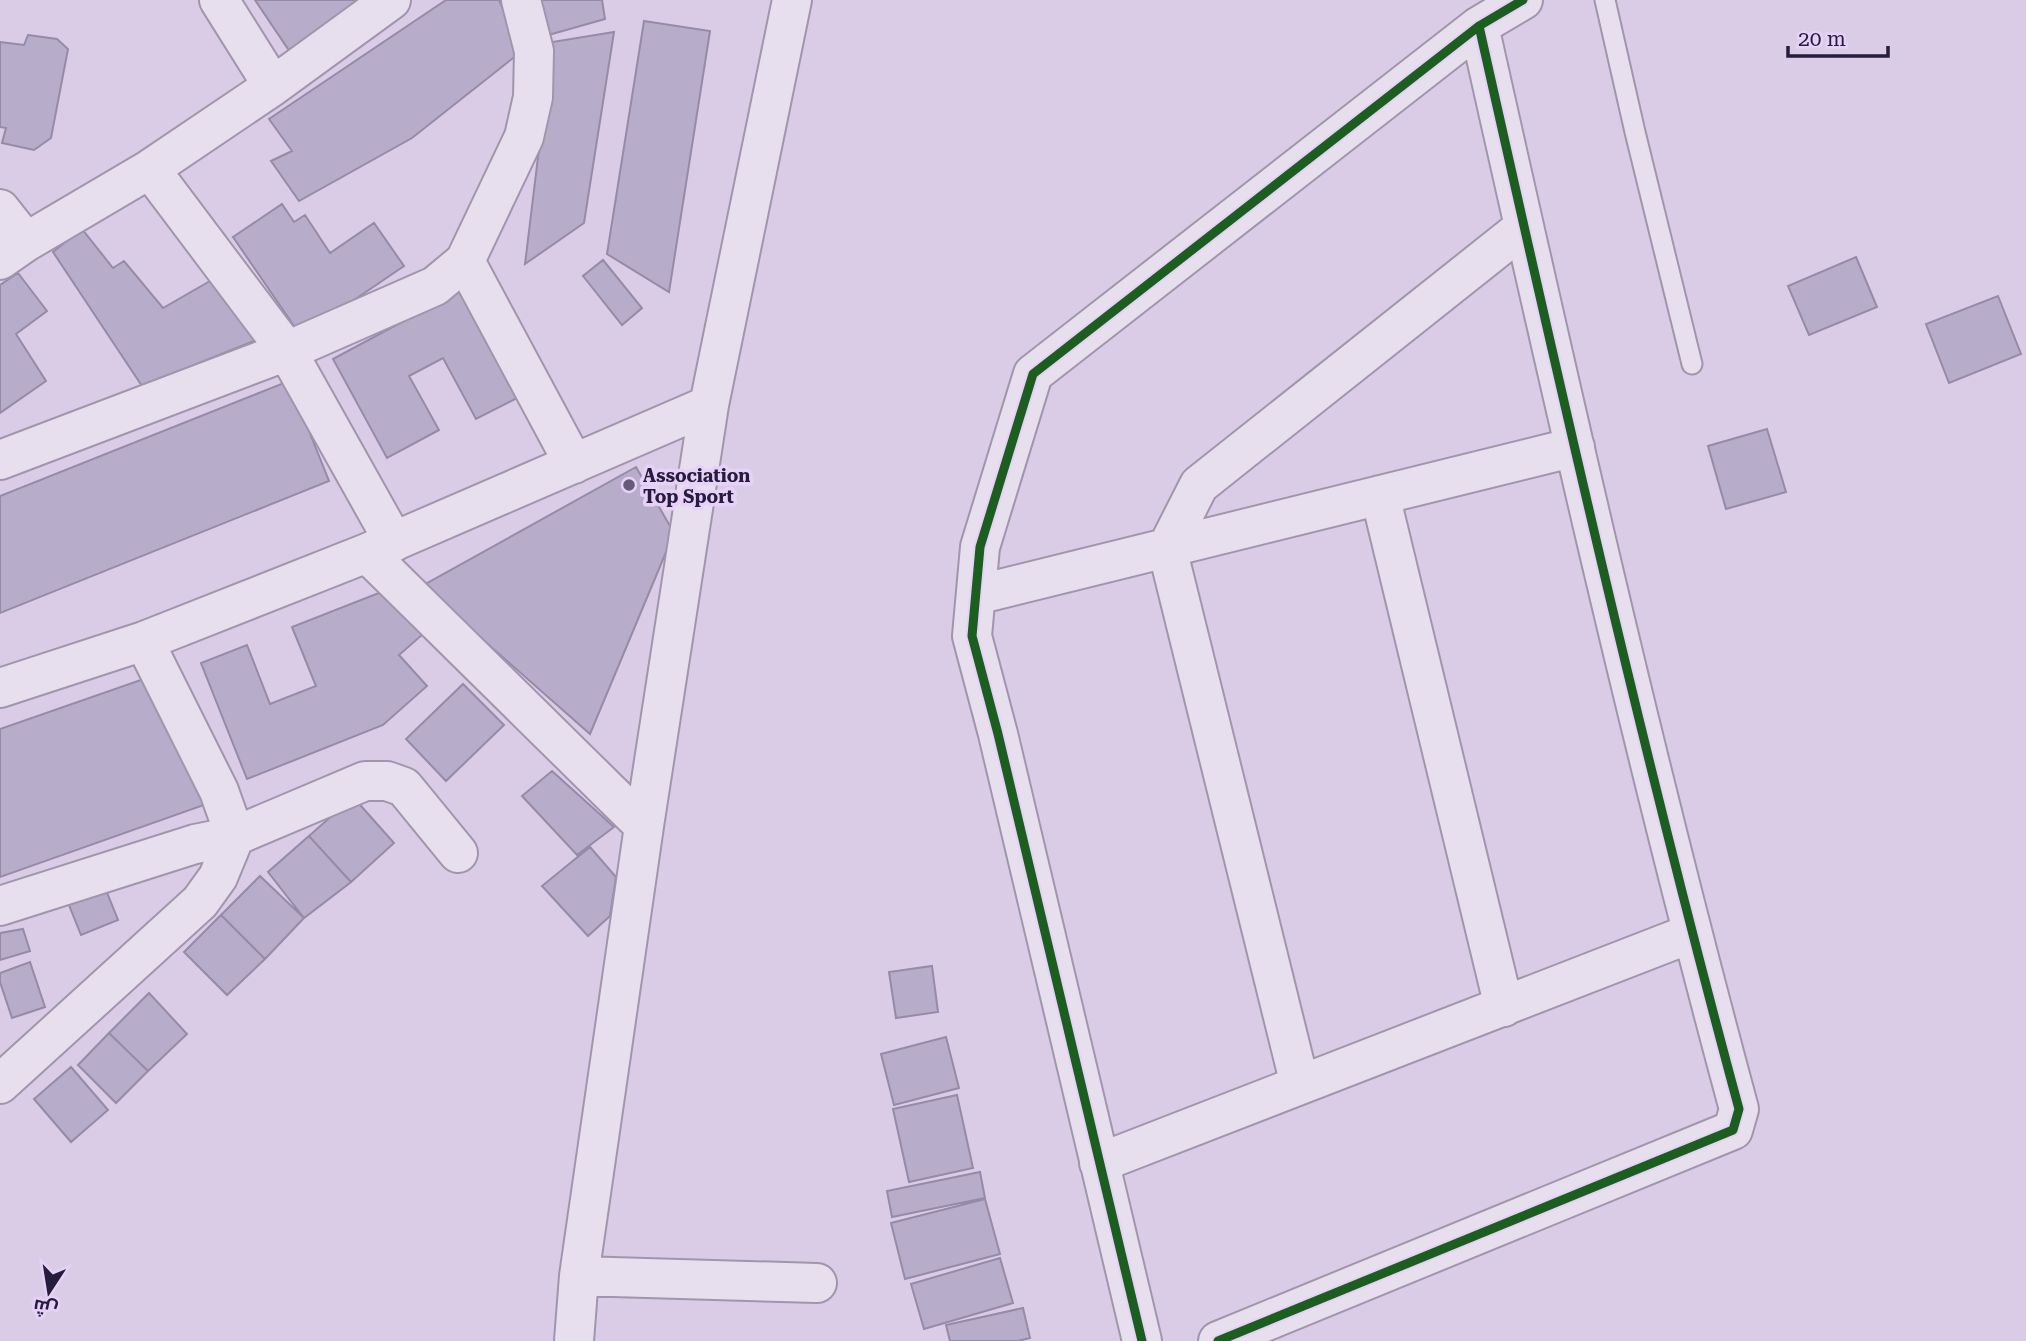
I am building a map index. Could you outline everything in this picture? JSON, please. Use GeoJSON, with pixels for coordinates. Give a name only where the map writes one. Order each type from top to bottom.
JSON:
{"type":"FeatureCollection","features":[{"type":"Feature","properties":{"kind":"street"},"geometry":{"type":"LineString","coordinates":[[219,0],[274,86]]}},
{"type":"Feature","properties":{"kind":"street"},"geometry":{"type":"LineString","coordinates":[[0,209],[13,251],[150,169],[274,86],[391,0]]}},
{"type":"Feature","properties":{"kind":"street"},"geometry":{"type":"LineString","coordinates":[[0,460],[286,351],[435,286],[466,261],[524,136],[533,97],[534,51],[521,0]]}},
{"type":"Feature","properties":{"kind":"street"},"geometry":{"type":"LineString","coordinates":[[574,1341],[579,1276],[644,826],[709,405],[792,0]]}},
{"type":"Feature","properties":{"kind":"street"},"geometry":{"type":"LineString","coordinates":[[1142,1341],[998,734],[972,636],[980,547],[1033,374],[1479,26],[1523,0]]}},
{"type":"Feature","properties":{"kind":"street"},"geometry":{"type":"LineString","coordinates":[[1218,1341],[1733,1130],[1739,1109],[1692,933],[1575,447],[1479,26]]}},
{"type":"Feature","properties":{"kind":"street"},"geometry":{"type":"LineString","coordinates":[[150,169],[286,351],[380,547],[644,826]]}},
{"type":"Feature","properties":{"kind":"street"},"geometry":{"type":"LineString","coordinates":[[1300,1084],[1167,548],[1199,485],[1524,227]]}},
{"type":"Feature","properties":{"kind":"street"},"geometry":{"type":"LineString","coordinates":[[466,261],[574,464]]}},
{"type":"Feature","properties":{"kind":"street"},"geometry":{"type":"LineString","coordinates":[[0,688],[144,641],[380,547],[709,405]]}},
{"type":"Feature","properties":{"kind":"street"},"geometry":{"type":"LineString","coordinates":[[976,595],[1575,447]]}},
{"type":"Feature","properties":{"kind":"street"},"geometry":{"type":"LineString","coordinates":[[1380,495],[1504,1007]]}},
{"type":"Feature","properties":{"kind":"street"},"geometry":{"type":"LineString","coordinates":[[0,1084],[200,902],[218,877],[235,836],[219,791],[144,641]]}},
{"type":"Feature","properties":{"kind":"street"},"geometry":{"type":"LineString","coordinates":[[0,906],[195,844],[235,836],[365,781],[387,781],[404,787],[458,853]]}},
{"type":"Feature","properties":{"kind":"street"},"geometry":{"type":"LineString","coordinates":[[1100,1163],[1692,933]]}},
{"type":"Feature","properties":{"kind":"street"},"geometry":{"type":"LineString","coordinates":[[579,1276],[817,1283]]}},
{"type":"Feature","properties":{"kind":"lane"},"geometry":{"type":"LineString","coordinates":[[1605,0],[1692,364]]}},
{"type":"Feature","properties":{"kind":"building"},"geometry":{"type":"Polygon","coordinates":[[[255,0],[360,0],[290,52],[255,0]]]}},
{"type":"Feature","properties":{"kind":"building"},"geometry":{"type":"Polygon","coordinates":[[[446,0],[499,0],[522,51],[412,138],[299,201],[271,161],[292,151],[269,119],[446,0]]]}},
{"type":"Feature","properties":{"kind":"building"},"geometry":{"type":"Polygon","coordinates":[[[534,0],[602,0],[605,19],[545,36],[534,0]]]}},
{"type":"Feature","properties":{"kind":"building"},"geometry":{"type":"Polygon","coordinates":[[[644,21],[710,31],[669,292],[607,254],[644,21]]]}},
{"type":"Feature","properties":{"kind":"building"},"geometry":{"type":"Polygon","coordinates":[[[614,32],[584,223],[525,264],[552,42],[614,32]]]}},
{"type":"Feature","properties":{"kind":"building"},"geometry":{"type":"Polygon","coordinates":[[[28,35],[57,39],[68,49],[51,138],[34,150],[2,143],[6,128],[0,127],[0,42],[24,45],[28,35]]]}},
{"type":"Feature","properties":{"kind":"building"},"geometry":{"type":"Polygon","coordinates":[[[282,204],[294,222],[305,215],[330,253],[374,223],[404,266],[301,336],[233,237],[282,204]]]}},
{"type":"Feature","properties":{"kind":"building"},"geometry":{"type":"Polygon","coordinates":[[[82,229],[113,268],[124,261],[163,308],[217,277],[261,338],[142,386],[53,252],[82,229]]]}},
{"type":"Feature","properties":{"kind":"building"},"geometry":{"type":"Polygon","coordinates":[[[1856,257],[1877,307],[1809,335],[1788,286],[1856,257]]]}},
{"type":"Feature","properties":{"kind":"building"},"geometry":{"type":"Polygon","coordinates":[[[603,260],[642,308],[622,325],[583,276],[603,260]]]}},
{"type":"Feature","properties":{"kind":"building"},"geometry":{"type":"Polygon","coordinates":[[[18,273],[47,311],[16,334],[46,381],[0,413],[0,285],[18,273]]]}},
{"type":"Feature","properties":{"kind":"building"},"geometry":{"type":"Polygon","coordinates":[[[467,287],[525,394],[476,419],[443,358],[409,376],[439,430],[387,458],[333,359],[467,287]]]}},
{"type":"Feature","properties":{"kind":"building"},"geometry":{"type":"Polygon","coordinates":[[[1998,296],[2021,354],[1949,383],[1926,324],[1998,296]]]}},
{"type":"Feature","properties":{"kind":"building"},"geometry":{"type":"Polygon","coordinates":[[[289,381],[329,481],[0,613],[0,496],[289,381]]]}},
{"type":"Feature","properties":{"kind":"building"},"geometry":{"type":"Polygon","coordinates":[[[1767,429],[1786,492],[1726,509],[1708,446],[1767,429]]]}},
{"type":"Feature","properties":{"kind":"building"},"geometry":{"type":"Polygon","coordinates":[[[636,467],[674,533],[590,734],[422,586],[636,467]]]}},
{"type":"Feature","properties":{"kind":"building"},"geometry":{"type":"Polygon","coordinates":[[[384,591],[423,634],[399,655],[427,686],[383,725],[247,779],[201,663],[247,645],[270,704],[316,686],[292,627],[384,591]]]}},
{"type":"Feature","properties":{"kind":"building"},"geometry":{"type":"Polygon","coordinates":[[[158,674],[204,805],[0,877],[0,729],[158,674]]]}},
{"type":"Feature","properties":{"kind":"building"},"geometry":{"type":"Polygon","coordinates":[[[463,684],[504,725],[446,781],[406,739],[463,684]]]}},
{"type":"Feature","properties":{"kind":"building"},"geometry":{"type":"Polygon","coordinates":[[[552,771],[614,827],[577,855],[522,796],[552,771]]]}},
{"type":"Feature","properties":{"kind":"building"},"geometry":{"type":"Polygon","coordinates":[[[353,797],[394,843],[351,882],[309,836],[353,797]]]}},
{"type":"Feature","properties":{"kind":"building"},"geometry":{"type":"Polygon","coordinates":[[[309,836],[351,882],[304,918],[268,872],[309,836]]]}},
{"type":"Feature","properties":{"kind":"building"},"geometry":{"type":"Polygon","coordinates":[[[590,847],[616,877],[610,916],[588,936],[542,886],[590,847]]]}},
{"type":"Feature","properties":{"kind":"building"},"geometry":{"type":"Polygon","coordinates":[[[260,876],[304,918],[265,959],[221,915],[260,876]]]}},
{"type":"Feature","properties":{"kind":"building"},"geometry":{"type":"Polygon","coordinates":[[[104,885],[118,920],[81,935],[67,900],[104,885]]]}},
{"type":"Feature","properties":{"kind":"building"},"geometry":{"type":"Polygon","coordinates":[[[221,915],[265,959],[227,995],[184,952],[221,915]]]}},
{"type":"Feature","properties":{"kind":"building"},"geometry":{"type":"Polygon","coordinates":[[[23,929],[30,951],[0,960],[0,933],[23,929]]]}},
{"type":"Feature","properties":{"kind":"building"},"geometry":{"type":"Polygon","coordinates":[[[30,962],[45,1007],[12,1018],[0,982],[0,973],[30,962]]]}},
{"type":"Feature","properties":{"kind":"building"},"geometry":{"type":"Polygon","coordinates":[[[932,966],[938,1012],[896,1018],[889,972],[932,966]]]}},
{"type":"Feature","properties":{"kind":"building"},"geometry":{"type":"Polygon","coordinates":[[[149,993],[187,1034],[148,1071],[109,1033],[149,993]]]}},
{"type":"Feature","properties":{"kind":"building"},"geometry":{"type":"Polygon","coordinates":[[[109,1033],[148,1071],[116,1103],[78,1065],[109,1033]]]}},
{"type":"Feature","properties":{"kind":"building"},"geometry":{"type":"Polygon","coordinates":[[[946,1037],[959,1088],[894,1105],[881,1054],[946,1037]]]}},
{"type":"Feature","properties":{"kind":"building"},"geometry":{"type":"Polygon","coordinates":[[[71,1067],[108,1110],[71,1142],[34,1099],[71,1067]]]}},
{"type":"Feature","properties":{"kind":"building"},"geometry":{"type":"Polygon","coordinates":[[[957,1095],[973,1168],[909,1182],[893,1109],[957,1095]]]}},
{"type":"Feature","properties":{"kind":"building"},"geometry":{"type":"Polygon","coordinates":[[[980,1172],[985,1198],[892,1217],[887,1191],[980,1172]]]}},
{"type":"Feature","properties":{"kind":"building"},"geometry":{"type":"Polygon","coordinates":[[[985,1199],[1000,1254],[905,1279],[891,1223],[985,1199]]]}},
{"type":"Feature","properties":{"kind":"building"},"geometry":{"type":"Polygon","coordinates":[[[1000,1258],[1013,1303],[924,1329],[911,1284],[1000,1258]]]}},
{"type":"Feature","properties":{"kind":"building"},"geometry":{"type":"Polygon","coordinates":[[[1023,1308],[1030,1338],[1018,1341],[950,1341],[946,1325],[1023,1308]]]}},
{"type":"Feature","properties":{"kind":"cycle path"},"geometry":{"type":"LineString","coordinates":[[1142,1341],[998,734],[972,636],[980,547],[1033,374],[1479,26],[1523,0]]}},
{"type":"Feature","properties":{"kind":"cycle path"},"geometry":{"type":"LineString","coordinates":[[1218,1341],[1733,1130],[1739,1109],[1635,704],[1479,26]]}},
{"type":"Feature","properties":{"kind":"place","name":"Association Top Sport"},"geometry":{"type":"Point","coordinates":[629,485]}}]}
